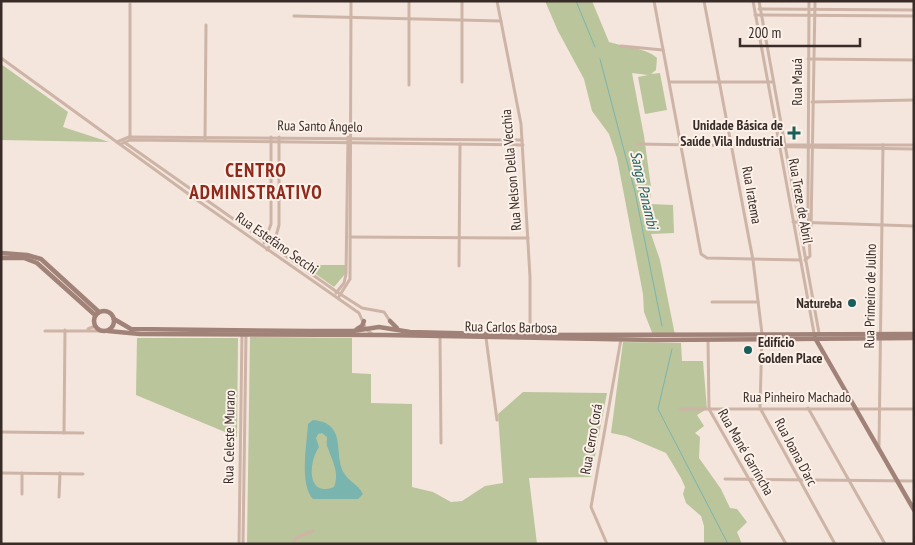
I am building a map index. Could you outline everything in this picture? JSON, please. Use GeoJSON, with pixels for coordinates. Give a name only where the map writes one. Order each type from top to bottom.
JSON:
{"type":"FeatureCollection","features":[{"type":"Feature","properties":{"kind":"street"},"geometry":{"type":"LineString","coordinates":[[337,295],[341,294],[350,279],[349,138],[351,1]]}},
{"type":"Feature","properties":{"kind":"street"},"geometry":{"type":"LineString","coordinates":[[409,1],[409,85]]}},
{"type":"Feature","properties":{"kind":"street"},"geometry":{"type":"LineString","coordinates":[[462,1],[462,82]]}},
{"type":"Feature","properties":{"kind":"street","name":"Rua Nelson Della Vecchia"},"geometry":{"type":"LineString","coordinates":[[497,1],[523,145],[528,238],[530,337]]}},
{"type":"Feature","properties":{"kind":"street"},"geometry":{"type":"LineString","coordinates":[[654,1],[701,254],[707,258],[803,260]]}},
{"type":"Feature","properties":{"kind":"street","name":"Rua Iratema"},"geometry":{"type":"LineString","coordinates":[[704,1],[753,260],[762,337]]}},
{"type":"Feature","properties":{"kind":"street","name":"Rua Treze de Abril"},"geometry":{"type":"LineString","coordinates":[[753,1],[793,222],[803,260]]}},
{"type":"Feature","properties":{"kind":"street","name":"Rua Treze de Abril"},"geometry":{"type":"LineString","coordinates":[[759,1],[799,222],[803,260],[817,338],[914,510]]}},
{"type":"Feature","properties":{"kind":"street","name":"Rua Mauá"},"geometry":{"type":"LineString","coordinates":[[803,260],[810,256],[809,1]]}},
{"type":"Feature","properties":{"kind":"street"},"geometry":{"type":"LineString","coordinates":[[810,146],[815,1]]}},
{"type":"Feature","properties":{"kind":"street"},"geometry":{"type":"LineString","coordinates":[[130,4],[130,139]]}},
{"type":"Feature","properties":{"kind":"street"},"geometry":{"type":"LineString","coordinates":[[754,10],[914,10]]}},
{"type":"Feature","properties":{"kind":"street"},"geometry":{"type":"LineString","coordinates":[[755,15],[914,16]]}},
{"type":"Feature","properties":{"kind":"street"},"geometry":{"type":"LineString","coordinates":[[294,16],[501,21]]}},
{"type":"Feature","properties":{"kind":"street"},"geometry":{"type":"LineString","coordinates":[[205,140],[206,26]]}},
{"type":"Feature","properties":{"kind":"street"},"geometry":{"type":"LineString","coordinates":[[622,46],[663,50]]}},
{"type":"Feature","properties":{"kind":"street"},"geometry":{"type":"LineString","coordinates":[[1,58],[195,196],[270,245],[337,295]]}},
{"type":"Feature","properties":{"kind":"street"},"geometry":{"type":"LineString","coordinates":[[808,59],[914,60]]}},
{"type":"Feature","properties":{"kind":"street"},"geometry":{"type":"LineString","coordinates":[[670,82],[773,82]]}},
{"type":"Feature","properties":{"kind":"street"},"geometry":{"type":"LineString","coordinates":[[808,103],[914,100]]}},
{"type":"Feature","properties":{"kind":"street"},"geometry":{"type":"LineString","coordinates":[[262,246],[271,224],[271,137]]}},
{"type":"Feature","properties":{"kind":"street","name":"Rua Santo Ângelo"},"geometry":{"type":"LineString","coordinates":[[205,140],[271,137],[522,140]]}},
{"type":"Feature","properties":{"kind":"street"},"geometry":{"type":"LineString","coordinates":[[267,250],[276,236],[279,225],[279,137]]}},
{"type":"Feature","properties":{"kind":"street","name":"Rua Santo Ângelo"},"geometry":{"type":"LineString","coordinates":[[121,142],[130,139],[271,143],[523,145]]}},
{"type":"Feature","properties":{"kind":"street"},"geometry":{"type":"LineString","coordinates":[[459,266],[461,140]]}},
{"type":"Feature","properties":{"kind":"street"},"geometry":{"type":"LineString","coordinates":[[337,295],[344,283],[346,274],[349,144]]}},
{"type":"Feature","properties":{"kind":"street"},"geometry":{"type":"LineString","coordinates":[[637,144],[914,149]]}},
{"type":"Feature","properties":{"kind":"street"},"geometry":{"type":"LineString","coordinates":[[883,147],[914,145]]}},
{"type":"Feature","properties":{"kind":"street","name":"Rua Primeiro de Julho"},"geometry":{"type":"LineString","coordinates":[[879,448],[883,147]]}},
{"type":"Feature","properties":{"kind":"street","name":"Rua Estefáno Secchi"},"geometry":{"type":"LineString","coordinates":[[195,196],[267,250],[337,295],[360,313],[364,321]]}},
{"type":"Feature","properties":{"kind":"street"},"geometry":{"type":"LineString","coordinates":[[793,222],[914,226]]}},
{"type":"Feature","properties":{"kind":"street"},"geometry":{"type":"LineString","coordinates":[[350,237],[458,236],[528,238]]}},
{"type":"Feature","properties":{"kind":"street","name":"Rua Carlos Barbosa"},"geometry":{"type":"LineString","coordinates":[[1,253],[36,258],[57,273],[97,314]]}},
{"type":"Feature","properties":{"kind":"street","name":"Rua Carlos Barbosa"},"geometry":{"type":"LineString","coordinates":[[1,258],[31,260],[97,314],[108,312],[114,319],[130,329],[244,333]]}},
{"type":"Feature","properties":{"kind":"street"},"geometry":{"type":"LineString","coordinates":[[52,277],[57,273]]}},
{"type":"Feature","properties":{"kind":"street"},"geometry":{"type":"LineString","coordinates":[[341,294],[362,308],[384,312],[390,321],[401,330]]}},
{"type":"Feature","properties":{"kind":"street"},"geometry":{"type":"LineString","coordinates":[[712,302],[758,302]]}},
{"type":"Feature","properties":{"kind":"street"},"geometry":{"type":"LineString","coordinates":[[97,314],[95,326],[100,331]]}},
{"type":"Feature","properties":{"kind":"street"},"geometry":{"type":"LineString","coordinates":[[108,330],[113,326],[114,319]]}},
{"type":"Feature","properties":{"kind":"street"},"geometry":{"type":"LineString","coordinates":[[364,321],[366,329],[373,335]]}},
{"type":"Feature","properties":{"kind":"street"},"geometry":{"type":"LineString","coordinates":[[354,331],[362,326],[364,321]]}},
{"type":"Feature","properties":{"kind":"street"},"geometry":{"type":"LineString","coordinates":[[385,335],[390,328],[390,321]]}},
{"type":"Feature","properties":{"kind":"street","name":"Rua Carlos Barbosa"},"geometry":{"type":"LineString","coordinates":[[85,331],[95,326]]}},
{"type":"Feature","properties":{"kind":"street","name":"Rua Carlos Barbosa"},"geometry":{"type":"LineString","coordinates":[[309,333],[390,328],[530,337]]}},
{"type":"Feature","properties":{"kind":"street","name":"Rua Carlos Barbosa"},"geometry":{"type":"LineString","coordinates":[[45,330],[108,330],[140,334],[309,333],[486,338],[817,338],[914,334]]}},
{"type":"Feature","properties":{"kind":"street"},"geometry":{"type":"LineString","coordinates":[[64,433],[65,330]]}},
{"type":"Feature","properties":{"kind":"street","name":"Rua Celeste Muraro"},"geometry":{"type":"LineString","coordinates":[[238,544],[244,333]]}},
{"type":"Feature","properties":{"kind":"street","name":"Rua Celeste Muraro"},"geometry":{"type":"LineString","coordinates":[[243,544],[244,333]]}},
{"type":"Feature","properties":{"kind":"street","name":"Rua Carlos Barbosa"},"geometry":{"type":"LineString","coordinates":[[881,336],[914,338]]}},
{"type":"Feature","properties":{"kind":"street"},"geometry":{"type":"LineString","coordinates":[[440,337],[441,442]]}},
{"type":"Feature","properties":{"kind":"street","name":"Rua Joana D'arc"},"geometry":{"type":"LineString","coordinates":[[762,337],[760,408],[835,544]]}},
{"type":"Feature","properties":{"kind":"street"},"geometry":{"type":"LineString","coordinates":[[486,338],[497,420]]}},
{"type":"Feature","properties":{"kind":"street","name":"Rua Cerro Corá"},"geometry":{"type":"LineString","coordinates":[[607,544],[591,507],[620,338]]}},
{"type":"Feature","properties":{"kind":"street","name":"Rua Mané Garrincha"},"geometry":{"type":"LineString","coordinates":[[708,338],[709,409],[786,544]]}},
{"type":"Feature","properties":{"kind":"street"},"geometry":{"type":"LineString","coordinates":[[808,408],[885,544]]}},
{"type":"Feature","properties":{"kind":"street","name":"Rua Pinheiro Machado"},"geometry":{"type":"LineString","coordinates":[[680,409],[914,409]]}},
{"type":"Feature","properties":{"kind":"street"},"geometry":{"type":"LineString","coordinates":[[1,432],[83,433]]}},
{"type":"Feature","properties":{"kind":"street"},"geometry":{"type":"LineString","coordinates":[[1,473],[83,474]]}},
{"type":"Feature","properties":{"kind":"street"},"geometry":{"type":"LineString","coordinates":[[22,473],[22,494]]}},
{"type":"Feature","properties":{"kind":"street"},"geometry":{"type":"LineString","coordinates":[[59,497],[60,473]]}},
{"type":"Feature","properties":{"kind":"street"},"geometry":{"type":"LineString","coordinates":[[725,479],[914,481]]}},
{"type":"Feature","properties":{"kind":"street"},"geometry":{"type":"LineString","coordinates":[[293,544],[296,538],[313,530]]}},
{"type":"Feature","properties":{"kind":"green space"},"geometry":{"type":"Polygon","coordinates":[[[545,1],[592,1],[609,42],[648,52],[657,58],[656,70],[651,74],[660,73],[667,110],[645,114],[638,77],[648,75],[632,73],[644,136],[651,187],[650,204],[673,205],[674,233],[651,234],[660,260],[675,335],[653,335],[644,312],[643,294],[617,158],[609,134],[592,111],[584,79],[558,31],[545,1]]]}},
{"type":"Feature","properties":{"kind":"green space"},"geometry":{"type":"Polygon","coordinates":[[[1,64],[68,112],[63,127],[109,142],[1,140],[1,64]]]}},
{"type":"Feature","properties":{"kind":"green space"},"geometry":{"type":"Polygon","coordinates":[[[303,265],[345,265],[345,274],[334,287],[303,265]]]}},
{"type":"Feature","properties":{"kind":"green space"},"geometry":{"type":"Polygon","coordinates":[[[250,337],[352,338],[352,373],[371,374],[371,403],[412,404],[412,487],[433,492],[451,502],[462,501],[485,486],[503,483],[498,414],[523,392],[607,393],[591,477],[529,478],[537,544],[247,544],[250,337]]]}},
{"type":"Feature","properties":{"kind":"green space"},"geometry":{"type":"Polygon","coordinates":[[[137,338],[238,338],[237,437],[136,395],[137,338]]]}},
{"type":"Feature","properties":{"kind":"green space"},"geometry":{"type":"Polygon","coordinates":[[[623,342],[681,343],[682,361],[703,361],[707,409],[697,415],[704,426],[695,433],[700,437],[699,458],[721,489],[730,508],[737,509],[747,522],[737,532],[742,544],[704,544],[704,526],[701,516],[686,503],[683,494],[685,487],[666,453],[626,436],[611,433],[623,342]]]}},
{"type":"Feature","properties":{"kind":"water"},"geometry":{"type":"Polygon","coordinates":[[[313,420],[324,422],[335,433],[344,473],[363,494],[358,499],[313,499],[306,484],[305,474],[308,424],[313,420]],[[322,433],[318,434],[316,438],[319,447],[315,454],[312,470],[314,483],[319,488],[325,489],[334,487],[336,482],[335,467],[327,446],[327,437],[322,433]]]}},
{"type":"Feature","properties":{"kind":"waterway","name":"Sanga Panambi"},"geometry":{"type":"LineString","coordinates":[[576,1],[595,47]]}},
{"type":"Feature","properties":{"kind":"waterway","name":"Sanga Panambi"},"geometry":{"type":"LineString","coordinates":[[600,59],[635,192],[662,326]]}},
{"type":"Feature","properties":{"kind":"waterway","name":"Sanga Panambi"},"geometry":{"type":"LineString","coordinates":[[672,349],[658,409],[728,544]]}},
{"type":"Feature","properties":{"kind":"place","name":"Unidade Básica de Saúde Vila Industrial"},"geometry":{"type":"Point","coordinates":[794,133]}},
{"type":"Feature","properties":{"kind":"place","name":"Natureba"},"geometry":{"type":"Point","coordinates":[852,303]}},
{"type":"Feature","properties":{"kind":"place","name":"Edifício Golden Place"},"geometry":{"type":"Point","coordinates":[748,350]}},
{"type":"Feature","properties":{"kind":"district","name":"CENTRO ADMINISTRATIVO"},"geometry":{"type":"Point","coordinates":[256,181]}}]}
